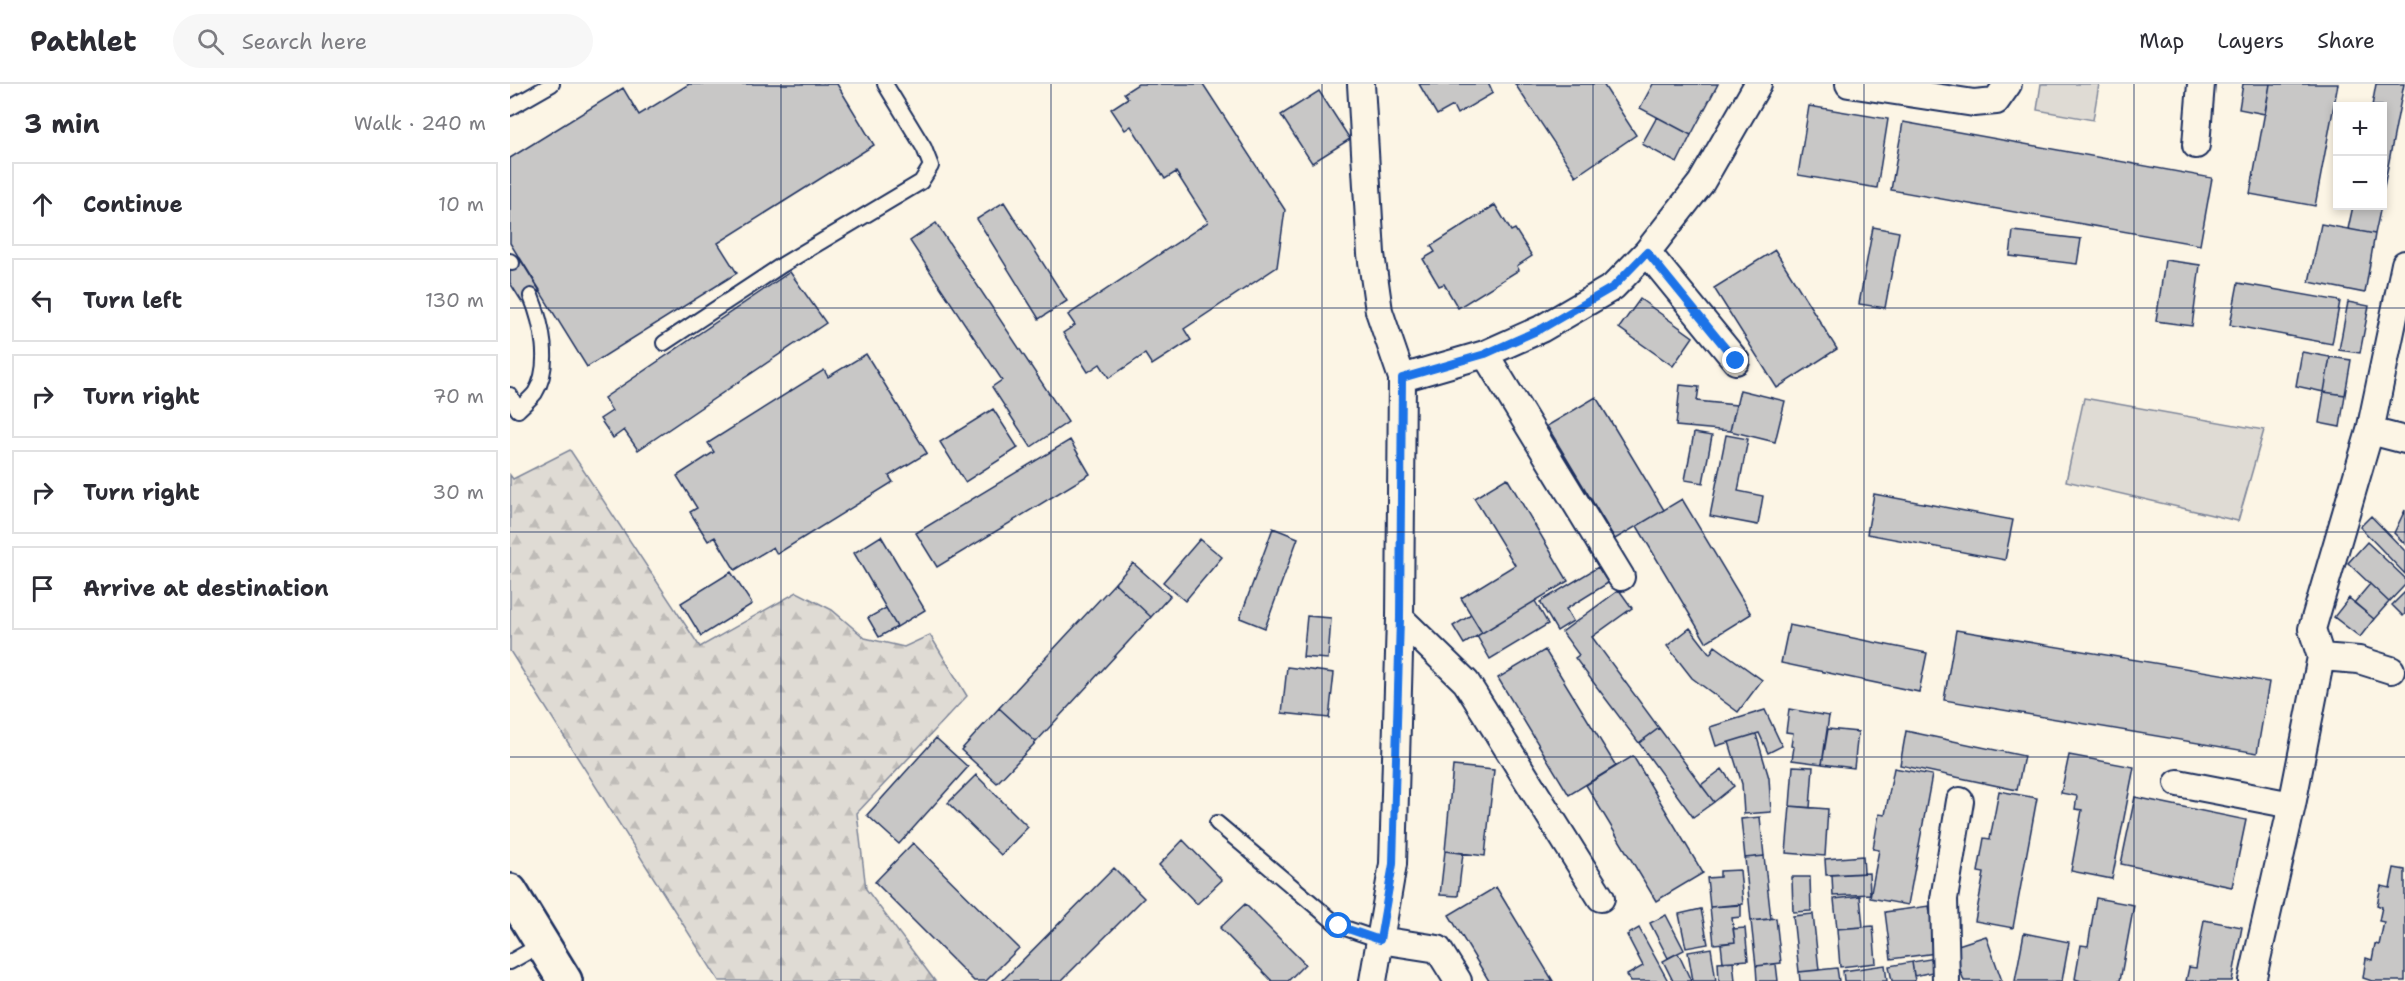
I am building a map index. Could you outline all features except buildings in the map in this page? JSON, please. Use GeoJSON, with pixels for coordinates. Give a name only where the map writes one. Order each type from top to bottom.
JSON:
{"type":"FeatureCollection","features":[{"type":"Feature","properties":{"kind":"main road"},"geometry":{"type":"LineString","coordinates":[[510,891],[565,981]]}},
{"type":"Feature","properties":{"kind":"street"},"geometry":{"type":"LineString","coordinates":[[1361,84],[1371,254],[1379,310],[1402,378],[1400,618],[1393,864],[1373,981]]}},
{"type":"Feature","properties":{"kind":"street"},"geometry":{"type":"LineString","coordinates":[[1402,378],[1485,354],[1541,329],[1613,287],[1647,252],[1701,183],[1758,84]]}},
{"type":"Feature","properties":{"kind":"street"},"geometry":{"type":"LineString","coordinates":[[1849,84],[1974,103],[1996,101],[2008,84]]}},
{"type":"Feature","properties":{"kind":"street"},"geometry":{"type":"LineString","coordinates":[[2196,145],[2201,84]]}},
{"type":"Feature","properties":{"kind":"street"},"geometry":{"type":"LineString","coordinates":[[1647,252],[1736,361]]}},
{"type":"Feature","properties":{"kind":"street"},"geometry":{"type":"LineString","coordinates":[[2252,981],[2292,805],[2321,657],[2312,629],[2370,431],[2405,264]]}},
{"type":"Feature","properties":{"kind":"street"},"geometry":{"type":"LineString","coordinates":[[1485,354],[1621,578]]}},
{"type":"Feature","properties":{"kind":"street"},"geometry":{"type":"LineString","coordinates":[[2370,431],[2405,440]]}},
{"type":"Feature","properties":{"kind":"street"},"geometry":{"type":"LineString","coordinates":[[1400,618],[1466,682],[1601,898]]}},
{"type":"Feature","properties":{"kind":"street"},"geometry":{"type":"LineString","coordinates":[[2321,657],[2359,660],[2391,670]]}},
{"type":"Feature","properties":{"kind":"street"},"geometry":{"type":"LineString","coordinates":[[2178,783],[2292,805]]}},
{"type":"Feature","properties":{"kind":"street"},"geometry":{"type":"LineString","coordinates":[[1946,981],[1944,899],[1960,801]]}},
{"type":"Feature","properties":{"kind":"street"},"geometry":{"type":"LineString","coordinates":[[1380,940],[1438,949],[1458,981]]}},
{"type":"Feature","properties":{"kind":"lane"},"geometry":{"type":"LineString","coordinates":[[510,108],[552,84]]}},
{"type":"Feature","properties":{"kind":"lane"},"geometry":{"type":"LineString","coordinates":[[664,343],[782,266],[921,182],[931,166],[885,84]]}},
{"type":"Feature","properties":{"kind":"lane"},"geometry":{"type":"LineString","coordinates":[[510,395],[518,410],[535,392],[541,376],[543,360],[541,320],[531,296]]}},
{"type":"Feature","properties":{"kind":"lane"},"geometry":{"type":"LineString","coordinates":[[1217,823],[1339,926],[1380,940]]}},
{"type":"Feature","properties":{"kind":"lane"},"geometry":{"type":"LineString","coordinates":[[510,962],[542,944]]}},
{"type":"Feature","properties":{"kind":"green space"},"geometry":{"type":"Polygon","coordinates":[[[2041,84],[2099,84],[2093,120],[2037,110],[2041,84]]]}},
{"type":"Feature","properties":{"kind":"green space"},"geometry":{"type":"Polygon","coordinates":[[[2084,398],[2264,430],[2238,521],[2066,481],[2084,398]]]}},
{"type":"Feature","properties":{"kind":"green space"},"geometry":{"type":"Polygon","coordinates":[[[570,450],[700,647],[797,592],[832,610],[865,638],[904,647],[930,635],[967,696],[857,813],[866,889],[935,981],[719,981],[510,651],[510,475],[513,479],[570,450]]]}},
{"type":"Feature","properties":{"kind":"route"},"geometry":{"type":"LineString","coordinates":[[1339,926],[1380,940],[1393,864],[1400,618],[1402,378],[1485,354],[1541,329],[1613,287],[1647,252],[1736,361]]}}]}
